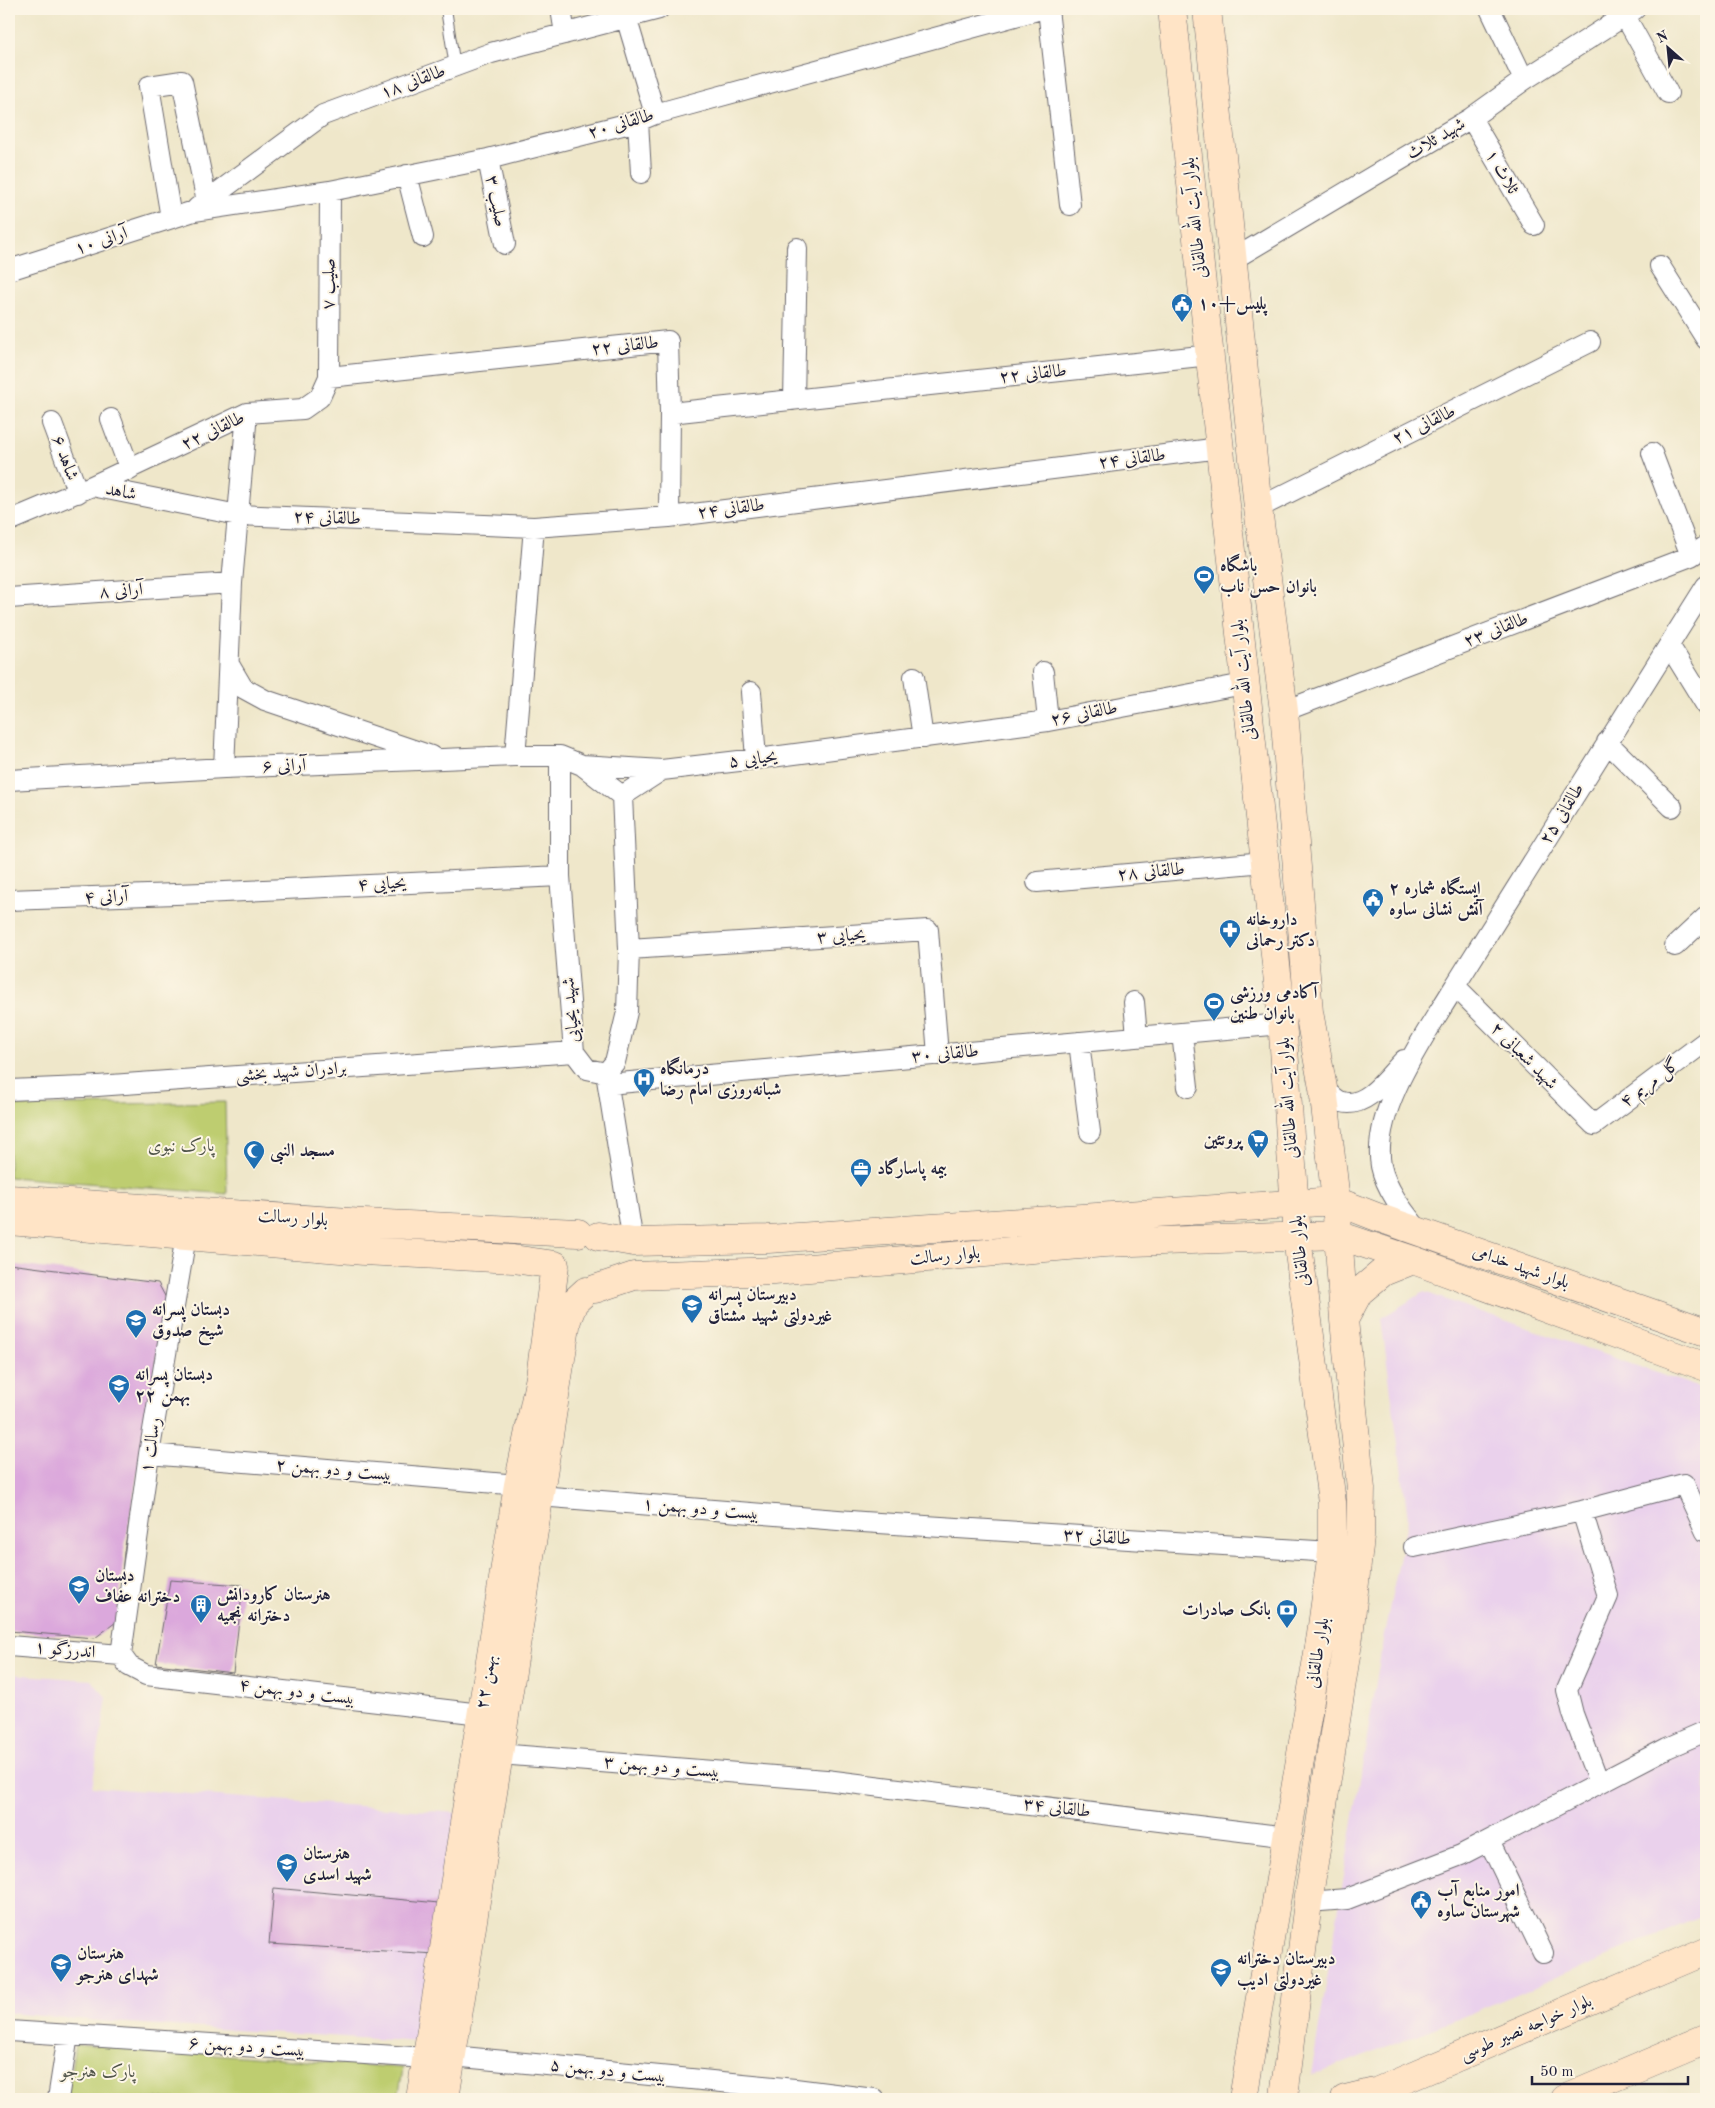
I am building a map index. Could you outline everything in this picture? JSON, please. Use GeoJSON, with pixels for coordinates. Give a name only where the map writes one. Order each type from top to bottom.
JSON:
{"type":"FeatureCollection","features":[{"type":"Feature","properties":{"kind":"main road","name":"بلوار آیت الله طالقانی"},"geometry":{"type":"LineString","coordinates":[[1172,9],[1282,1024],[1296,1203]]}},
{"type":"Feature","properties":{"kind":"main road","name":"بلوار آیت الله طالقانی"},"geometry":{"type":"LineString","coordinates":[[1207,9],[1258,508],[1284,711],[1309,1012],[1323,1088],[1336,1201]]}},
{"type":"Feature","properties":{"kind":"main road"},"geometry":{"type":"LineString","coordinates":[[1201,266],[1232,260]]}},
{"type":"Feature","properties":{"kind":"main road"},"geometry":{"type":"LineString","coordinates":[[1273,942],[1302,939]]}},
{"type":"Feature","properties":{"kind":"main road","name":"بلوار رسالت"},"geometry":{"type":"LineString","coordinates":[[9,1199],[372,1224],[588,1234],[633,1242],[768,1239],[1336,1201]]}},
{"type":"Feature","properties":{"kind":"main road","name":"بلوار طالقانی"},"geometry":{"type":"LineString","coordinates":[[1285,2098],[1308,1902],[1349,1636],[1360,1537],[1361,1489],[1344,1320],[1336,1201]]}},
{"type":"Feature","properties":{"kind":"main road","name":"بلوار شهید خدامی"},"geometry":{"type":"LineString","coordinates":[[1336,1201],[1706,1332]]}},
{"type":"Feature","properties":{"kind":"main road","name":"بلوار طالقانی"},"geometry":{"type":"LineString","coordinates":[[1244,2099],[1320,1642],[1332,1552],[1332,1502],[1297,1238],[1296,1203]]}},
{"type":"Feature","properties":{"kind":"main road","name":"بلوار رسالت"},"geometry":{"type":"LineString","coordinates":[[9,1221],[364,1251],[513,1259],[555,1265]]}},
{"type":"Feature","properties":{"kind":"main road"},"geometry":{"type":"LineString","coordinates":[[588,1234],[606,1241],[611,1249],[613,1268],[603,1284],[590,1290],[569,1287],[558,1274],[555,1265],[558,1248],[563,1241],[588,1234]]}},
{"type":"Feature","properties":{"kind":"main road","name":"بلوار رسالت"},"geometry":{"type":"LineString","coordinates":[[590,1290],[634,1276],[774,1271],[1104,1243],[1297,1238],[1338,1235]]}},
{"type":"Feature","properties":{"kind":"main road","name":"بلوار شهید خدامی"},"geometry":{"type":"LineString","coordinates":[[1338,1235],[1413,1260],[1706,1367]]}},
{"type":"Feature","properties":{"kind":"main road"},"geometry":{"type":"LineString","coordinates":[[1344,1320],[1359,1292],[1383,1272],[1413,1260]]}},
{"type":"Feature","properties":{"kind":"main road","name":"۲۲ بهمن"},"geometry":{"type":"LineString","coordinates":[[420,2099],[439,2057],[499,1754],[540,1377],[555,1265]]}},
{"type":"Feature","properties":{"kind":"main road","name":"۲۲ بهمن"},"geometry":{"type":"LineString","coordinates":[[445,2099],[439,2057],[481,1714],[528,1491],[567,1320],[574,1302],[590,1290]]}},
{"type":"Feature","properties":{"kind":"main road","name":"بلوار خواجه نصیر طوسی"},"geometry":{"type":"LineString","coordinates":[[1345,2099],[1373,2095],[1706,1951]]}},
{"type":"Feature","properties":{"kind":"main road"},"geometry":{"type":"LineString","coordinates":[[1564,2099],[1706,2040]]}},
{"type":"Feature","properties":{"kind":"main road"},"geometry":{"type":"LineString","coordinates":[[1244,2099],[1258,2092],[1274,2093],[1285,2098]]}},
{"type":"Feature","properties":{"kind":"street"},"geometry":{"type":"LineString","coordinates":[[561,9],[566,34]]}},
{"type":"Feature","properties":{"kind":"street","name":"طالقانی ۱۸"},"geometry":{"type":"LineString","coordinates":[[200,206],[323,115],[492,54],[659,9]]}},
{"type":"Feature","properties":{"kind":"street","name":"طالقانی ۲۰"},"geometry":{"type":"LineString","coordinates":[[200,206],[330,191],[488,159],[647,118],[1041,9]]}},
{"type":"Feature","properties":{"kind":"street"},"geometry":{"type":"LineString","coordinates":[[1048,9],[1070,205]]}},
{"type":"Feature","properties":{"kind":"street"},"geometry":{"type":"LineString","coordinates":[[1490,9],[1524,80]]}},
{"type":"Feature","properties":{"kind":"street"},"geometry":{"type":"LineString","coordinates":[[1630,12],[1668,93]]}},
{"type":"Feature","properties":{"kind":"street","name":"شهید ثلاث"},"geometry":{"type":"LineString","coordinates":[[1232,260],[1471,118],[1524,80],[1630,12]]}},
{"type":"Feature","properties":{"kind":"street"},"geometry":{"type":"LineString","coordinates":[[626,18],[647,118],[641,173]]}},
{"type":"Feature","properties":{"kind":"street"},"geometry":{"type":"LineString","coordinates":[[171,218],[149,86],[182,81],[200,206]]}},
{"type":"Feature","properties":{"kind":"street","name":"ثلاث ۱"},"geometry":{"type":"LineString","coordinates":[[1471,118],[1534,225]]}},
{"type":"Feature","properties":{"kind":"street","name":"صلیب ۳"},"geometry":{"type":"LineString","coordinates":[[488,159],[505,244]]}},
{"type":"Feature","properties":{"kind":"street"},"geometry":{"type":"LineString","coordinates":[[407,175],[423,238]]}},
{"type":"Feature","properties":{"kind":"street","name":"صلیب ۷"},"geometry":{"type":"LineString","coordinates":[[329,377],[330,191]]}},
{"type":"Feature","properties":{"kind":"street","name":"آرانی ۱۰"},"geometry":{"type":"LineString","coordinates":[[9,270],[171,218],[200,206]]}},
{"type":"Feature","properties":{"kind":"street"},"geometry":{"type":"LineString","coordinates":[[794,400],[797,248]]}},
{"type":"Feature","properties":{"kind":"street"},"geometry":{"type":"LineString","coordinates":[[1660,266],[1706,340]]}},
{"type":"Feature","properties":{"kind":"street","name":"طالقانی ۲۲"},"geometry":{"type":"LineString","coordinates":[[85,490],[247,413],[303,409],[320,397],[329,377],[668,341],[670,413],[1210,355]]}},
{"type":"Feature","properties":{"kind":"street","name":"طالقانی ۲۱"},"geometry":{"type":"LineString","coordinates":[[1258,508],[1590,342]]}},
{"type":"Feature","properties":{"kind":"street"},"geometry":{"type":"LineString","coordinates":[[224,768],[230,666],[232,584],[247,413]]}},
{"type":"Feature","properties":{"kind":"street"},"geometry":{"type":"LineString","coordinates":[[669,517],[670,413]]}},
{"type":"Feature","properties":{"kind":"street"},"geometry":{"type":"LineString","coordinates":[[111,419],[130,470]]}},
{"type":"Feature","properties":{"kind":"street","name":"شاهد ۶"},"geometry":{"type":"LineString","coordinates":[[52,423],[85,490]]}},
{"type":"Feature","properties":{"kind":"street","name":"طالقانی ۲۴"},"geometry":{"type":"LineString","coordinates":[[238,515],[534,527],[669,517],[1220,448]]}},
{"type":"Feature","properties":{"kind":"street"},"geometry":{"type":"LineString","coordinates":[[1652,453],[1699,551]]}},
{"type":"Feature","properties":{"kind":"street"},"geometry":{"type":"LineString","coordinates":[[9,521],[85,490]]}},
{"type":"Feature","properties":{"kind":"street","name":"شاهد"},"geometry":{"type":"LineString","coordinates":[[85,490],[238,515]]}},
{"type":"Feature","properties":{"kind":"street"},"geometry":{"type":"LineString","coordinates":[[515,756],[534,527]]}},
{"type":"Feature","properties":{"kind":"street","name":"طالقانی ۲۳"},"geometry":{"type":"LineString","coordinates":[[1284,711],[1699,551]]}},
{"type":"Feature","properties":{"kind":"street","name":"آرانی ۸"},"geometry":{"type":"LineString","coordinates":[[9,598],[232,584]]}},
{"type":"Feature","properties":{"kind":"street","name":"طالقانی ۲۵"},"geometry":{"type":"LineString","coordinates":[[1421,1043],[1706,586]]}},
{"type":"Feature","properties":{"kind":"street"},"geometry":{"type":"LineString","coordinates":[[1669,646],[1706,705]]}},
{"type":"Feature","properties":{"kind":"street"},"geometry":{"type":"LineString","coordinates":[[230,666],[243,688],[265,700],[442,759]]}},
{"type":"Feature","properties":{"kind":"street"},"geometry":{"type":"LineString","coordinates":[[1042,672],[1048,721]]}},
{"type":"Feature","properties":{"kind":"street"},"geometry":{"type":"LineString","coordinates":[[914,677],[923,738]]}},
{"type":"Feature","properties":{"kind":"street","name":"طالقانی ۲۶"},"geometry":{"type":"LineString","coordinates":[[923,738],[1048,721],[1244,684]]}},
{"type":"Feature","properties":{"kind":"street"},"geometry":{"type":"LineString","coordinates":[[751,692],[756,759]]}},
{"type":"Feature","properties":{"kind":"street","name":"یحیایی ۵"},"geometry":{"type":"LineString","coordinates":[[582,765],[662,770],[923,738]]}},
{"type":"Feature","properties":{"kind":"street"},"geometry":{"type":"LineString","coordinates":[[1607,742],[1672,808]]}},
{"type":"Feature","properties":{"kind":"street","name":"آرانی ۶"},"geometry":{"type":"LineString","coordinates":[[9,780],[224,768],[515,756],[560,756]]}},
{"type":"Feature","properties":{"kind":"street"},"geometry":{"type":"LineString","coordinates":[[560,756],[582,765],[622,796],[629,949],[626,1012],[615,1062],[607,1078],[633,1242]]}},
{"type":"Feature","properties":{"kind":"street","name":"شهید یحیایی"},"geometry":{"type":"LineString","coordinates":[[560,756],[560,876],[574,1052],[587,1069],[607,1078]]}},
{"type":"Feature","properties":{"kind":"street"},"geometry":{"type":"LineString","coordinates":[[622,796],[662,770]]}},
{"type":"Feature","properties":{"kind":"street","name":"طالقانی ۲۸"},"geometry":{"type":"LineString","coordinates":[[1037,882],[1265,862]]}},
{"type":"Feature","properties":{"kind":"street","name":"یحیایی ۴"},"geometry":{"type":"LineString","coordinates":[[203,893],[560,876]]}},
{"type":"Feature","properties":{"kind":"street","name":"آرانی ۴"},"geometry":{"type":"LineString","coordinates":[[9,900],[203,893]]}},
{"type":"Feature","properties":{"kind":"street"},"geometry":{"type":"LineString","coordinates":[[1675,946],[1706,917]]}},
{"type":"Feature","properties":{"kind":"street","name":"یحیایی ۳"},"geometry":{"type":"LineString","coordinates":[[629,949],[928,930],[938,1055]]}},
{"type":"Feature","properties":{"kind":"street","name":"شهید شعبانی ۲"},"geometry":{"type":"LineString","coordinates":[[1455,986],[1594,1125]]}},
{"type":"Feature","properties":{"kind":"street"},"geometry":{"type":"LineString","coordinates":[[1134,1002],[1137,1037]]}},
{"type":"Feature","properties":{"kind":"street","name":"طالقانی ۳۰"},"geometry":{"type":"LineString","coordinates":[[607,1078],[938,1055],[1282,1024]]}},
{"type":"Feature","properties":{"kind":"street"},"geometry":{"type":"LineString","coordinates":[[1182,1033],[1188,1087]]}},
{"type":"Feature","properties":{"kind":"street","name":"گل مریم ۴"},"geometry":{"type":"LineString","coordinates":[[1594,1125],[1706,1041]]}},
{"type":"Feature","properties":{"kind":"street"},"geometry":{"type":"LineString","coordinates":[[1079,1042],[1090,1132]]}},
{"type":"Feature","properties":{"kind":"street"},"geometry":{"type":"LineString","coordinates":[[1323,1088],[1340,1102],[1354,1103],[1371,1094],[1421,1043]]}},
{"type":"Feature","properties":{"kind":"street"},"geometry":{"type":"LineString","coordinates":[[1419,1231],[1401,1208],[1387,1181],[1382,1167],[1380,1152],[1388,1106],[1421,1043]]}},
{"type":"Feature","properties":{"kind":"street","name":"برادران شهید بخشی"},"geometry":{"type":"LineString","coordinates":[[9,1090],[92,1087],[574,1052]]}},
{"type":"Feature","properties":{"kind":"street","name":"رسالت ۱"},"geometry":{"type":"LineString","coordinates":[[121,1655],[149,1454],[186,1236]]}},
{"type":"Feature","properties":{"kind":"street","name":"بیست و دو بهمن ۲"},"geometry":{"type":"LineString","coordinates":[[149,1454],[528,1491]]}},
{"type":"Feature","properties":{"kind":"street"},"geometry":{"type":"LineString","coordinates":[[1414,1547],[1582,1511],[1684,1484],[1706,1532]]}},
{"type":"Feature","properties":{"kind":"street","name":"بیست و دو بهمن ۱"},"geometry":{"type":"LineString","coordinates":[[528,1491],[862,1522]]}},
{"type":"Feature","properties":{"kind":"street"},"geometry":{"type":"LineString","coordinates":[[1582,1511],[1608,1596],[1566,1690],[1599,1783]]}},
{"type":"Feature","properties":{"kind":"street","name":"طالقانی ۳۲"},"geometry":{"type":"LineString","coordinates":[[862,1522],[1332,1552]]}},
{"type":"Feature","properties":{"kind":"street","name":"اندرزگو ۱"},"geometry":{"type":"LineString","coordinates":[[9,1646],[121,1655]]}},
{"type":"Feature","properties":{"kind":"street","name":"بیست و دو بهمن ۴"},"geometry":{"type":"LineString","coordinates":[[121,1655],[129,1666],[146,1675],[481,1714]]}},
{"type":"Feature","properties":{"kind":"street"},"geometry":{"type":"LineString","coordinates":[[1308,1902],[1347,1899],[1461,1856],[1667,1748],[1706,1731]]}},
{"type":"Feature","properties":{"kind":"street","name":"بیست و دو بهمن ۳"},"geometry":{"type":"LineString","coordinates":[[499,1754],[826,1780]]}},
{"type":"Feature","properties":{"kind":"street","name":"طالقانی ۳۴"},"geometry":{"type":"LineString","coordinates":[[826,1780],[1288,1837]]}},
{"type":"Feature","properties":{"kind":"street"},"geometry":{"type":"LineString","coordinates":[[1489,1841],[1543,1953]]}},
{"type":"Feature","properties":{"kind":"street","name":"بیست و دو بهمن ۶"},"geometry":{"type":"LineString","coordinates":[[9,2030],[439,2057]]}},
{"type":"Feature","properties":{"kind":"street"},"geometry":{"type":"LineString","coordinates":[[58,2099],[68,2035]]}},
{"type":"Feature","properties":{"kind":"street","name":"بیست و دو بهمن ۵"},"geometry":{"type":"LineString","coordinates":[[439,2057],[795,2089],[874,2099]]}},
{"type":"Feature","properties":{"kind":"lane"},"geometry":{"type":"LineString","coordinates":[[446,9],[455,67]]}},
{"type":"Feature","properties":{"kind":"shaded area"},"geometry":{"type":"Polygon","coordinates":[[[1424,1292],[1706,1390],[1706,1915],[1447,2023],[1311,2076],[1384,1634],[1408,1518],[1381,1318],[1424,1292]]]}},
{"type":"Feature","properties":{"kind":"shaded area","name":"هنرستان شهید اسدی"},"geometry":{"type":"Polygon","coordinates":[[[9,1674],[91,1680],[107,1698],[92,1787],[458,1813],[420,2042],[112,2022],[9,2013],[9,1674]]]}},
{"type":"Feature","properties":{"kind":"green space","name":"پارک نبوی"},"geometry":{"type":"Polygon","coordinates":[[[225,1102],[227,1194],[9,1177],[9,1106],[225,1102]]]}},
{"type":"Feature","properties":{"kind":"green space","name":"پارک هنرجو"},"geometry":{"type":"Polygon","coordinates":[[[75,2044],[403,2068],[398,2099],[67,2099],[75,2044]]]}},
{"type":"Feature","properties":{"kind":"building"},"geometry":{"type":"Polygon","coordinates":[[[9,1264],[158,1283],[167,1300],[124,1552],[118,1613],[116,1622],[95,1638],[9,1631],[9,1264]]]}},
{"type":"Feature","properties":{"kind":"building","name":"هنرستان کارودانش دخترانه نجمیه"},"geometry":{"type":"Polygon","coordinates":[[[170,1580],[243,1585],[233,1673],[156,1664],[170,1580]]]}},
{"type":"Feature","properties":{"kind":"building"},"geometry":{"type":"Polygon","coordinates":[[[274,1888],[450,1904],[435,1954],[269,1944],[274,1888]]]}},
{"type":"Feature","properties":{"kind":"place","name":"پلیس+۱۰"},"geometry":{"type":"Point","coordinates":[1182,323]}},
{"type":"Feature","properties":{"kind":"place","name":"باشگاه بانوان حس ناب"},"geometry":{"type":"Point","coordinates":[1204,595]}},
{"type":"Feature","properties":{"kind":"place","name":"ایستگاه شماره ۲ آتش نشانی ساوه"},"geometry":{"type":"Point","coordinates":[1373,918]}},
{"type":"Feature","properties":{"kind":"place","name":"داروخانه دکتر رحمانی"},"geometry":{"type":"Point","coordinates":[1230,949]}},
{"type":"Feature","properties":{"kind":"place","name":"آکادمی ورزشی بانوان طنین"},"geometry":{"type":"Point","coordinates":[1214,1022]}},
{"type":"Feature","properties":{"kind":"place","name":"درمانگاه شبانه‌روزی امام رضا"},"geometry":{"type":"Point","coordinates":[644,1098]}},
{"type":"Feature","properties":{"kind":"place","name":"پروتئین"},"geometry":{"type":"Point","coordinates":[1258,1159]}},
{"type":"Feature","properties":{"kind":"place","name":"مسجد النبی"},"geometry":{"type":"Point","coordinates":[254,1170]}},
{"type":"Feature","properties":{"kind":"place","name":"بیمه پاسارگاد"},"geometry":{"type":"Point","coordinates":[861,1188]}},
{"type":"Feature","properties":{"kind":"place","name":"دبیرستان پسرانه غیردولتی شهید مشتاق"},"geometry":{"type":"Point","coordinates":[692,1324]}},
{"type":"Feature","properties":{"kind":"place","name":"دبستان پسرانه شیخ صدوق"},"geometry":{"type":"Point","coordinates":[136,1339]}},
{"type":"Feature","properties":{"kind":"place","name":"دبستان پسرانه ۲۲ بهمن"},"geometry":{"type":"Point","coordinates":[119,1404]}},
{"type":"Feature","properties":{"kind":"place","name":"دبستان دخترانه عفاف"},"geometry":{"type":"Point","coordinates":[79,1605]}},
{"type":"Feature","properties":{"kind":"place","name":"هنرستان کارودانش دخترانه نجمیه"},"geometry":{"type":"Point","coordinates":[201,1624]}},
{"type":"Feature","properties":{"kind":"place","name":"بانک صادرات"},"geometry":{"type":"Point","coordinates":[1287,1629]}},
{"type":"Feature","properties":{"kind":"place","name":"هنرستان شهید اسدی"},"geometry":{"type":"Point","coordinates":[287,1883]}},
{"type":"Feature","properties":{"kind":"place","name":"امور منابع آب شهرستان ساوه"},"geometry":{"type":"Point","coordinates":[1421,1920]}},
{"type":"Feature","properties":{"kind":"place","name":"هنرستان شهدای هنرجو"},"geometry":{"type":"Point","coordinates":[61,1983]}},
{"type":"Feature","properties":{"kind":"place","name":"دبیرستان دخترانه غیردولتی ادیب"},"geometry":{"type":"Point","coordinates":[1221,1988]}}]}
